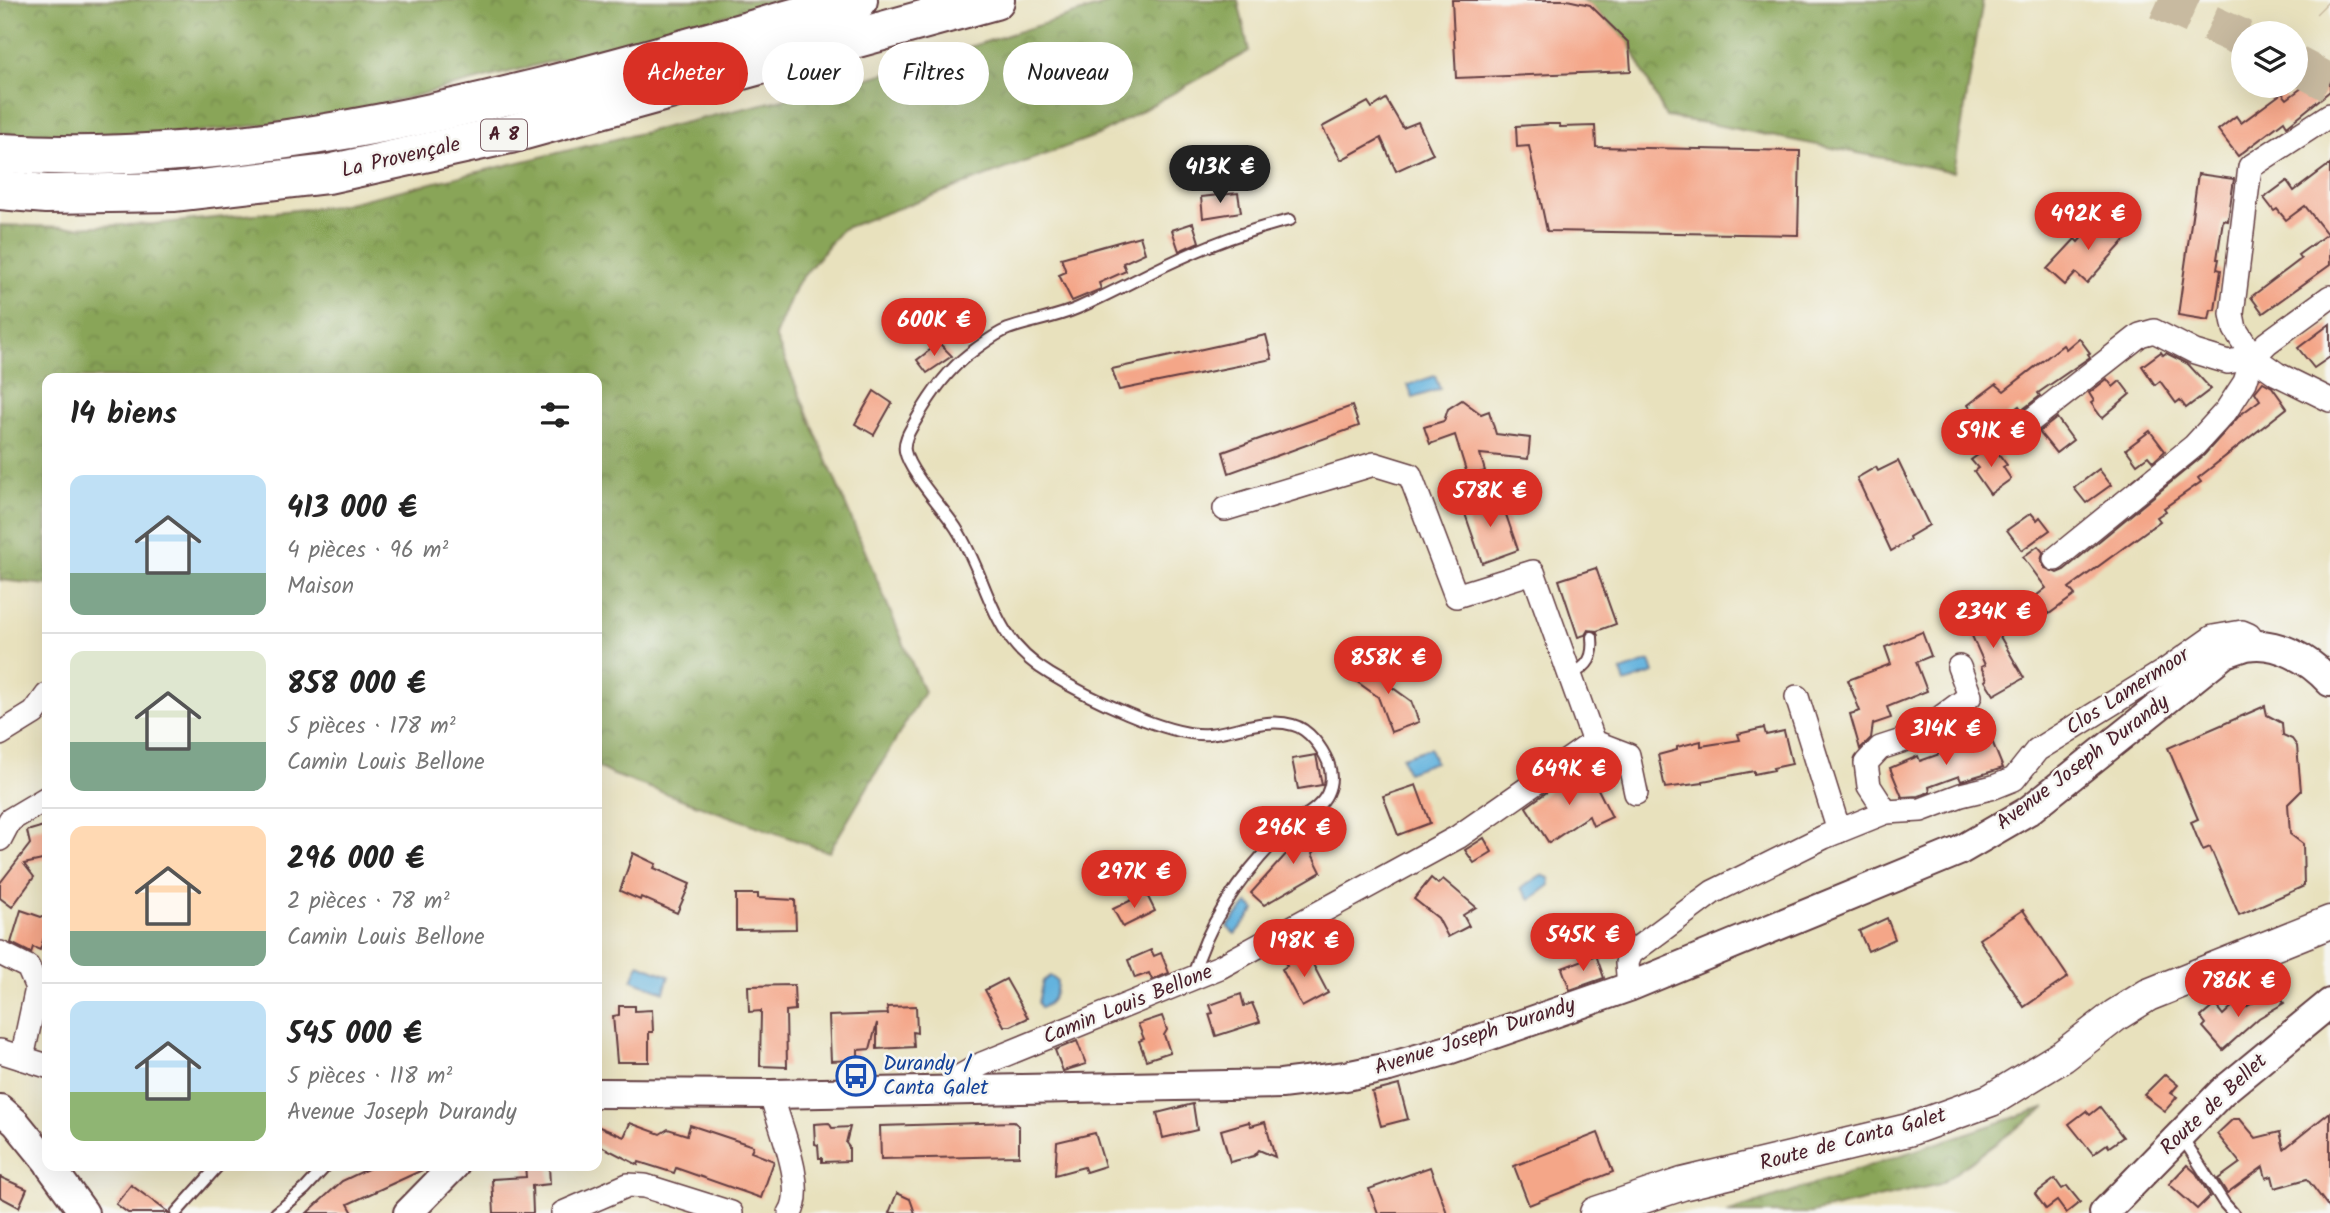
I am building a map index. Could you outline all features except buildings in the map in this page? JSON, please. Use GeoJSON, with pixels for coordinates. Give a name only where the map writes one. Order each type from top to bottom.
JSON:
{"type":"FeatureCollection","features":[{"type":"Feature","properties":{"kind":"highway","name":"La Provençale"},"geometry":{"type":"LineString","coordinates":[[0,153],[46,156],[134,155],[228,148],[322,135],[499,98],[858,0]]}},
{"type":"Feature","properties":{"kind":"highway","name":"La Provençale"},"geometry":{"type":"LineString","coordinates":[[0,190],[46,194],[175,192],[328,174],[510,134],[995,0]]}},
{"type":"Feature","properties":{"kind":"main road","name":"Route de Canta Galet"},"geometry":{"type":"LineString","coordinates":[[1596,1213],[1682,1184],[1908,1129],[1981,1104],[2046,1068],[2116,1015],[2148,995],[2327,922]]}},
{"type":"Feature","properties":{"kind":"street"},"geometry":{"type":"LineString","coordinates":[[2330,115],[2250,167],[2232,314],[2235,329],[2253,357],[2277,374],[2330,400]]}},
{"type":"Feature","properties":{"kind":"street"},"geometry":{"type":"LineString","coordinates":[[2055,559],[2194,446],[2225,411],[2245,382],[2253,357],[2267,343],[2330,297]]}},
{"type":"Feature","properties":{"kind":"street"},"geometry":{"type":"LineString","coordinates":[[2006,440],[2140,335],[2154,331],[2195,352],[2228,362],[2253,357]]}},
{"type":"Feature","properties":{"kind":"street"},"geometry":{"type":"LineString","coordinates":[[1225,509],[1374,464],[1410,475],[1456,596],[1533,572],[1594,742],[1628,755],[1636,793]]}},
{"type":"Feature","properties":{"kind":"street","name":"Clos Lamermoor"},"geometry":{"type":"LineString","coordinates":[[1629,987],[1626,963],[1630,953],[1713,892],[1839,831],[1886,812],[1921,810],[2014,779],[2038,750],[2169,668],[2213,637],[2242,632],[2249,635],[2256,646]]}},
{"type":"Feature","properties":{"kind":"street","name":"Avenue Joseph Durandy"},"geometry":{"type":"LineString","coordinates":[[602,1093],[771,1094],[1281,1084],[1389,1068],[1629,987],[1959,851],[2028,811],[2225,653],[2248,645],[2276,648],[2314,665],[2330,682]]}},
{"type":"Feature","properties":{"kind":"street"},"geometry":{"type":"LineString","coordinates":[[1886,812],[1870,786],[1866,763],[1880,748],[1914,737],[1970,696],[1959,667]]}},
{"type":"Feature","properties":{"kind":"street"},"geometry":{"type":"LineString","coordinates":[[1797,697],[1839,831]]}},
{"type":"Feature","properties":{"kind":"street"},"geometry":{"type":"LineString","coordinates":[[0,734],[34,713],[42,702]]}},
{"type":"Feature","properties":{"kind":"street","name":"Camin Louis Bellone"},"geometry":{"type":"LineString","coordinates":[[954,1089],[961,1076],[982,1065],[1220,967],[1458,837],[1594,742]]}},
{"type":"Feature","properties":{"kind":"street"},"geometry":{"type":"LineString","coordinates":[[0,839],[10,820],[42,801]]}},
{"type":"Feature","properties":{"kind":"street"},"geometry":{"type":"LineString","coordinates":[[0,953],[28,967],[37,988],[22,1058]]}},
{"type":"Feature","properties":{"kind":"street","name":"Route de Bellet"},"geometry":{"type":"LineString","coordinates":[[2104,1213],[2222,1092],[2330,1003]]}},
{"type":"Feature","properties":{"kind":"street"},"geometry":{"type":"LineString","coordinates":[[0,1051],[42,1064]]}},
{"type":"Feature","properties":{"kind":"street"},"geometry":{"type":"LineString","coordinates":[[771,1094],[792,1163],[797,1193],[790,1213]]}},
{"type":"Feature","properties":{"kind":"street"},"geometry":{"type":"LineString","coordinates":[[0,1109],[16,1123],[42,1155]]}},
{"type":"Feature","properties":{"kind":"street"},"geometry":{"type":"LineString","coordinates":[[54,1171],[84,1213]]}},
{"type":"Feature","properties":{"kind":"street"},"geometry":{"type":"LineString","coordinates":[[408,1213],[449,1171]]}},
{"type":"Feature","properties":{"kind":"street"},"geometry":{"type":"LineString","coordinates":[[563,1213],[628,1185],[645,1186],[731,1213]]}},
{"type":"Feature","properties":{"kind":"lane"},"geometry":{"type":"LineString","coordinates":[[1192,979],[1205,940],[1242,879],[1285,830],[1318,805],[1329,792],[1332,779],[1328,762],[1310,735],[1298,726],[1282,722],[1206,734],[1175,729],[1140,718],[1040,667],[1017,647],[998,623],[967,548],[910,463],[905,450],[914,423],[934,394],[961,360],[993,338],[1007,330],[1076,309],[1209,246],[1247,231],[1290,220]]}},
{"type":"Feature","properties":{"kind":"lane"},"geometry":{"type":"LineString","coordinates":[[1571,674],[1586,666],[1591,658],[1591,638]]}},
{"type":"Feature","properties":{"kind":"lane"},"geometry":{"type":"LineString","coordinates":[[2180,1134],[2233,1213]]}},
{"type":"Feature","properties":{"kind":"lane"},"geometry":{"type":"LineString","coordinates":[[176,1213],[214,1171]]}},
{"type":"Feature","properties":{"kind":"lane"},"geometry":{"type":"LineString","coordinates":[[276,1213],[321,1171]]}},
{"type":"Feature","properties":{"kind":"green space"},"geometry":{"type":"Polygon","coordinates":[[[0,0],[782,0],[346,112],[223,129],[149,135],[0,134],[0,0]]]}},
{"type":"Feature","properties":{"kind":"green space"},"geometry":{"type":"Polygon","coordinates":[[[1120,0],[1238,0],[1249,51],[1098,135],[842,229],[796,285],[775,336],[924,692],[829,852],[602,770],[602,373],[42,373],[42,584],[0,580],[0,225],[67,227],[154,224],[335,206],[762,104],[864,105],[864,80],[878,75],[878,105],[989,105],[989,42],[985,42],[1120,0]]]}},
{"type":"Feature","properties":{"kind":"green space"},"geometry":{"type":"Polygon","coordinates":[[[1581,0],[1983,0],[1954,172],[1666,117],[1629,43],[1590,5],[1581,0]]]}},
{"type":"Feature","properties":{"kind":"green space"},"geometry":{"type":"Polygon","coordinates":[[[2046,1107],[1940,1184],[1811,1213],[1727,1213],[2046,1107]]]}},
{"type":"Feature","properties":{"kind":"water"},"geometry":{"type":"Polygon","coordinates":[[[1435,376],[1440,389],[1413,398],[1408,385],[1435,376]]]}},
{"type":"Feature","properties":{"kind":"water"},"geometry":{"type":"Polygon","coordinates":[[[1650,661],[1654,673],[1625,683],[1621,671],[1650,661]]]}},
{"type":"Feature","properties":{"kind":"water"},"geometry":{"type":"Polygon","coordinates":[[[1430,748],[1435,762],[1407,772],[1402,757],[1430,748]]]}},
{"type":"Feature","properties":{"kind":"water"},"geometry":{"type":"Polygon","coordinates":[[[1541,875],[1549,878],[1550,885],[1530,900],[1521,888],[1541,875]]]}},
{"type":"Feature","properties":{"kind":"water"},"geometry":{"type":"Polygon","coordinates":[[[1248,903],[1255,910],[1235,934],[1227,927],[1248,903]]]}},
{"type":"Feature","properties":{"kind":"water"},"geometry":{"type":"Polygon","coordinates":[[[639,964],[669,976],[664,992],[632,980],[639,964]]]}},
{"type":"Feature","properties":{"kind":"water"},"geometry":{"type":"Polygon","coordinates":[[[1050,976],[1057,981],[1055,994],[1049,1003],[1041,1008],[1038,1002],[1043,981],[1050,976]]]}},
{"type":"Feature","properties":{"kind":"tunnel"},"geometry":{"type":"LineString","coordinates":[[2158,0],[2231,33]]}},
{"type":"Feature","properties":{"kind":"tunnel"},"geometry":{"type":"LineString","coordinates":[[2308,71],[2330,83]]}},
{"type":"Feature","properties":{"kind":"place","name":"Durandy / Canta Galet"},"geometry":{"type":"Point","coordinates":[856,1076]}}]}
